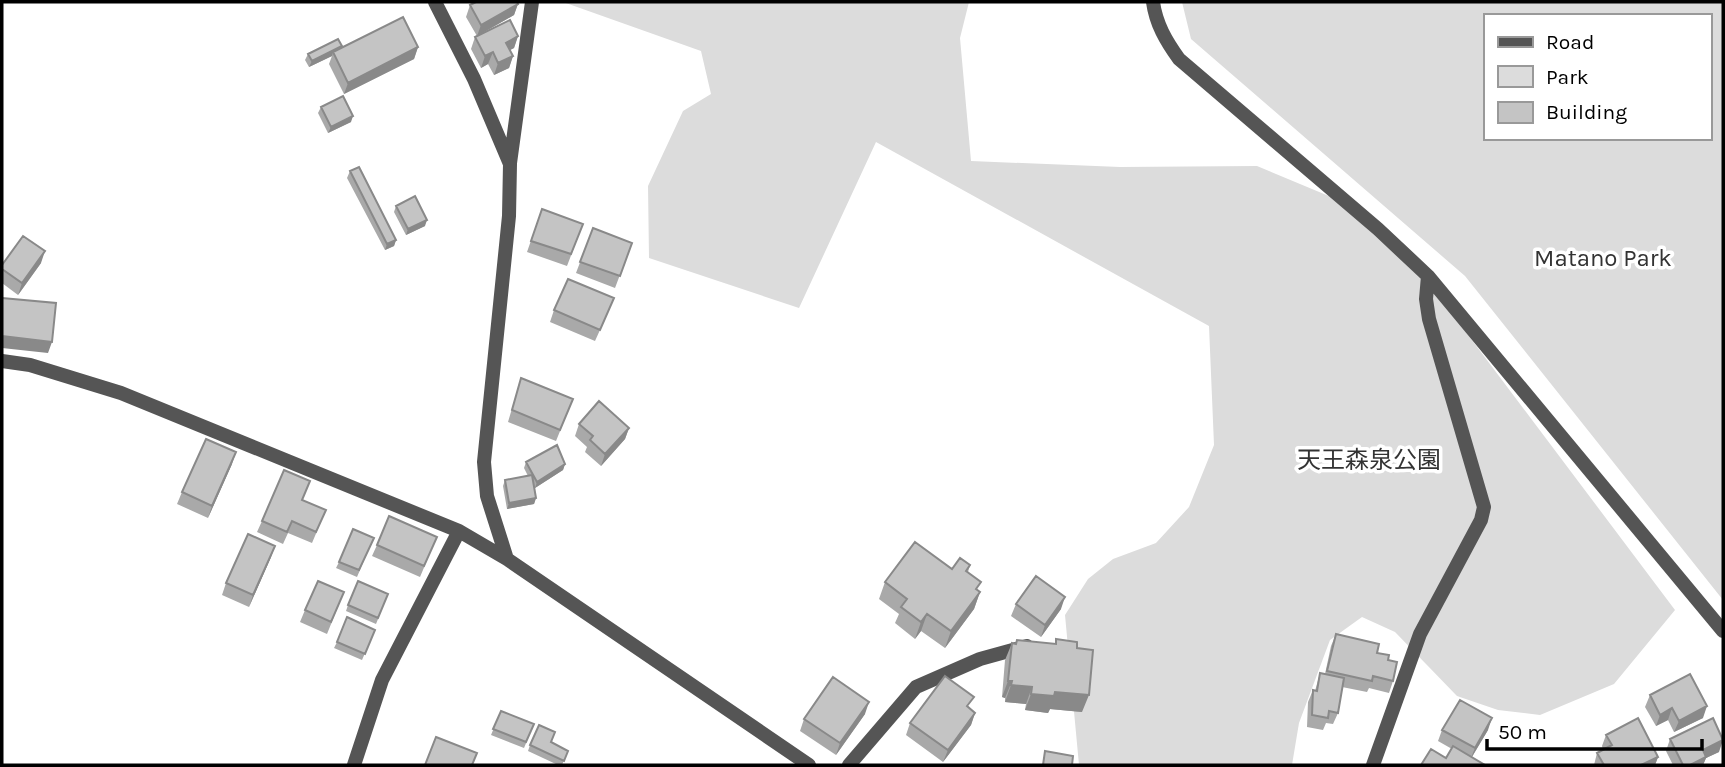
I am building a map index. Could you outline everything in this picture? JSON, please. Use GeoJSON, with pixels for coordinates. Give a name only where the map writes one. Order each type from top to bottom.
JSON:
{"type":"FeatureCollection","features":[{"type":"Feature","properties":{"kind":"street"},"geometry":{"type":"LineString","coordinates":[[435,2],[474,79],[510,164]]}},
{"type":"Feature","properties":{"kind":"street"},"geometry":{"type":"LineString","coordinates":[[507,559],[487,496],[484,462],[509,216],[510,164],[532,2]]}},
{"type":"Feature","properties":{"kind":"street"},"geometry":{"type":"LineString","coordinates":[[1153,2],[1164,38],[1179,59],[1428,276],[1723,631]]}},
{"type":"Feature","properties":{"kind":"street"},"geometry":{"type":"LineString","coordinates":[[1373,765],[1420,634],[1481,520],[1484,507],[1429,319],[1426,299],[1428,276]]}},
{"type":"Feature","properties":{"kind":"street"},"geometry":{"type":"LineString","coordinates":[[2,360],[30,365],[121,393],[460,531],[507,559],[809,765]]}},
{"type":"Feature","properties":{"kind":"street"},"geometry":{"type":"LineString","coordinates":[[354,765],[382,680],[460,531]]}},
{"type":"Feature","properties":{"kind":"street"},"geometry":{"type":"LineString","coordinates":[[849,765],[916,687],[1006,650],[1041,645]]}},
{"type":"Feature","properties":{"kind":"green space","name":"天王森泉公園"},"geometry":{"type":"Polygon","coordinates":[[[563,2],[969,2],[960,38],[971,161],[1120,167],[1257,166],[1336,199],[1420,271],[1675,610],[1614,684],[1540,715],[1498,710],[1457,696],[1395,632],[1362,617],[1330,640],[1299,723],[1292,765],[1079,765],[1065,615],[1088,579],[1113,559],[1156,543],[1189,507],[1214,445],[1209,326],[876,142],[799,308],[649,258],[648,186],[683,111],[711,94],[701,51],[563,2]]]}},
{"type":"Feature","properties":{"kind":"green space","name":"Matano Park"},"geometry":{"type":"Polygon","coordinates":[[[1182,2],[1723,2],[1723,600],[1465,276],[1191,39],[1182,2]]]}},
{"type":"Feature","properties":{"kind":"building"},"geometry":{"type":"Polygon","coordinates":[[[476,2],[518,4],[481,25],[470,5],[476,2]]]}},
{"type":"Feature","properties":{"kind":"building"},"geometry":{"type":"Polygon","coordinates":[[[403,17],[418,47],[348,83],[333,52],[403,17]]]}},
{"type":"Feature","properties":{"kind":"building"},"geometry":{"type":"Polygon","coordinates":[[[510,20],[518,36],[506,43],[513,56],[498,63],[493,52],[485,56],[475,37],[510,20]]]}},
{"type":"Feature","properties":{"kind":"building"},"geometry":{"type":"Polygon","coordinates":[[[338,39],[342,46],[312,61],[308,54],[338,39]]]}},
{"type":"Feature","properties":{"kind":"building"},"geometry":{"type":"Polygon","coordinates":[[[343,96],[353,116],[331,127],[321,107],[343,96]]]}},
{"type":"Feature","properties":{"kind":"building"},"geometry":{"type":"Polygon","coordinates":[[[359,167],[396,240],[387,244],[350,171],[359,167]]]}},
{"type":"Feature","properties":{"kind":"building"},"geometry":{"type":"Polygon","coordinates":[[[415,196],[427,220],[408,229],[396,206],[415,196]]]}},
{"type":"Feature","properties":{"kind":"building"},"geometry":{"type":"Polygon","coordinates":[[[542,209],[583,224],[571,254],[531,241],[542,209]]]}},
{"type":"Feature","properties":{"kind":"building"},"geometry":{"type":"Polygon","coordinates":[[[593,228],[632,243],[620,276],[580,262],[593,228]]]}},
{"type":"Feature","properties":{"kind":"building"},"geometry":{"type":"Polygon","coordinates":[[[23,236],[45,251],[22,283],[2,269],[2,265],[23,236]]]}},
{"type":"Feature","properties":{"kind":"building"},"geometry":{"type":"Polygon","coordinates":[[[568,279],[614,298],[600,330],[554,310],[568,279]]]}},
{"type":"Feature","properties":{"kind":"building"},"geometry":{"type":"Polygon","coordinates":[[[2,298],[56,303],[52,342],[2,336],[2,298]]]}},
{"type":"Feature","properties":{"kind":"building"},"geometry":{"type":"Polygon","coordinates":[[[521,378],[573,399],[560,430],[512,410],[521,378]]]}},
{"type":"Feature","properties":{"kind":"building"},"geometry":{"type":"Polygon","coordinates":[[[599,401],[629,428],[605,454],[590,440],[593,436],[579,424],[599,401]]]}},
{"type":"Feature","properties":{"kind":"building"},"geometry":{"type":"Polygon","coordinates":[[[206,439],[236,452],[212,506],[182,492],[206,439]]]}},
{"type":"Feature","properties":{"kind":"building"},"geometry":{"type":"Polygon","coordinates":[[[557,445],[565,464],[537,482],[526,462],[557,445]]]}},
{"type":"Feature","properties":{"kind":"building"},"geometry":{"type":"Polygon","coordinates":[[[284,470],[310,481],[302,500],[326,510],[316,532],[292,521],[287,532],[262,521],[284,470]]]}},
{"type":"Feature","properties":{"kind":"building"},"geometry":{"type":"Polygon","coordinates":[[[532,475],[536,498],[509,503],[505,480],[532,475]]]}},
{"type":"Feature","properties":{"kind":"building"},"geometry":{"type":"Polygon","coordinates":[[[389,516],[437,537],[424,566],[377,545],[389,516]]]}},
{"type":"Feature","properties":{"kind":"building"},"geometry":{"type":"Polygon","coordinates":[[[353,529],[374,538],[359,570],[339,562],[353,529]]]}},
{"type":"Feature","properties":{"kind":"building"},"geometry":{"type":"Polygon","coordinates":[[[248,534],[275,546],[253,595],[226,583],[248,534]]]}},
{"type":"Feature","properties":{"kind":"building"},"geometry":{"type":"Polygon","coordinates":[[[915,542],[952,569],[960,558],[970,565],[966,571],[981,582],[976,589],[980,592],[951,631],[927,614],[921,622],[901,607],[907,599],[885,582],[915,542]]]}},
{"type":"Feature","properties":{"kind":"building"},"geometry":{"type":"Polygon","coordinates":[[[1036,576],[1065,597],[1045,625],[1016,604],[1036,576]]]}},
{"type":"Feature","properties":{"kind":"building"},"geometry":{"type":"Polygon","coordinates":[[[318,581],[344,592],[331,622],[305,610],[318,581]]]}},
{"type":"Feature","properties":{"kind":"building"},"geometry":{"type":"Polygon","coordinates":[[[358,581],[388,594],[378,618],[348,605],[358,581]]]}},
{"type":"Feature","properties":{"kind":"building"},"geometry":{"type":"Polygon","coordinates":[[[347,617],[375,630],[365,654],[337,642],[347,617]]]}},
{"type":"Feature","properties":{"kind":"building"},"geometry":{"type":"Polygon","coordinates":[[[1336,634],[1379,644],[1377,653],[1389,655],[1388,660],[1397,662],[1393,681],[1373,676],[1372,681],[1327,671],[1336,634]]]}},
{"type":"Feature","properties":{"kind":"building"},"geometry":{"type":"Polygon","coordinates":[[[1056,639],[1077,642],[1077,648],[1093,650],[1089,695],[1055,692],[1054,696],[1031,694],[1032,687],[1011,685],[1012,681],[1008,681],[1012,643],[1016,644],[1017,640],[1056,644],[1056,639]]]}},
{"type":"Feature","properties":{"kind":"building"},"geometry":{"type":"Polygon","coordinates":[[[1320,673],[1344,678],[1338,713],[1329,711],[1328,718],[1312,715],[1313,690],[1317,691],[1320,673]]]}},
{"type":"Feature","properties":{"kind":"building"},"geometry":{"type":"Polygon","coordinates":[[[1690,674],[1707,706],[1679,721],[1672,708],[1660,715],[1650,695],[1690,674]]]}},
{"type":"Feature","properties":{"kind":"building"},"geometry":{"type":"Polygon","coordinates":[[[945,676],[974,697],[967,706],[975,713],[948,750],[910,723],[945,676]]]}},
{"type":"Feature","properties":{"kind":"building"},"geometry":{"type":"Polygon","coordinates":[[[833,677],[869,702],[840,743],[804,719],[833,677]]]}},
{"type":"Feature","properties":{"kind":"building"},"geometry":{"type":"Polygon","coordinates":[[[1460,700],[1492,718],[1475,748],[1442,730],[1460,700]]]}},
{"type":"Feature","properties":{"kind":"building"},"geometry":{"type":"Polygon","coordinates":[[[501,711],[534,724],[526,742],[493,729],[501,711]]]}},
{"type":"Feature","properties":{"kind":"building"},"geometry":{"type":"Polygon","coordinates":[[[1638,718],[1658,757],[1641,765],[1604,765],[1597,753],[1612,745],[1606,735],[1638,718]]]}},
{"type":"Feature","properties":{"kind":"building"},"geometry":{"type":"Polygon","coordinates":[[[1713,718],[1723,740],[1703,750],[1706,757],[1690,765],[1683,765],[1670,739],[1713,718]]]}},
{"type":"Feature","properties":{"kind":"building"},"geometry":{"type":"Polygon","coordinates":[[[539,725],[555,732],[551,742],[568,751],[564,761],[530,745],[539,725]]]}},
{"type":"Feature","properties":{"kind":"building"},"geometry":{"type":"Polygon","coordinates":[[[436,737],[477,753],[472,765],[425,765],[436,737]]]}},
{"type":"Feature","properties":{"kind":"building"},"geometry":{"type":"Polygon","coordinates":[[[1453,746],[1485,765],[1421,765],[1431,749],[1446,758],[1453,746]]]}},
{"type":"Feature","properties":{"kind":"building"},"geometry":{"type":"Polygon","coordinates":[[[1045,751],[1073,756],[1072,765],[1043,765],[1045,751]]]}}]}
